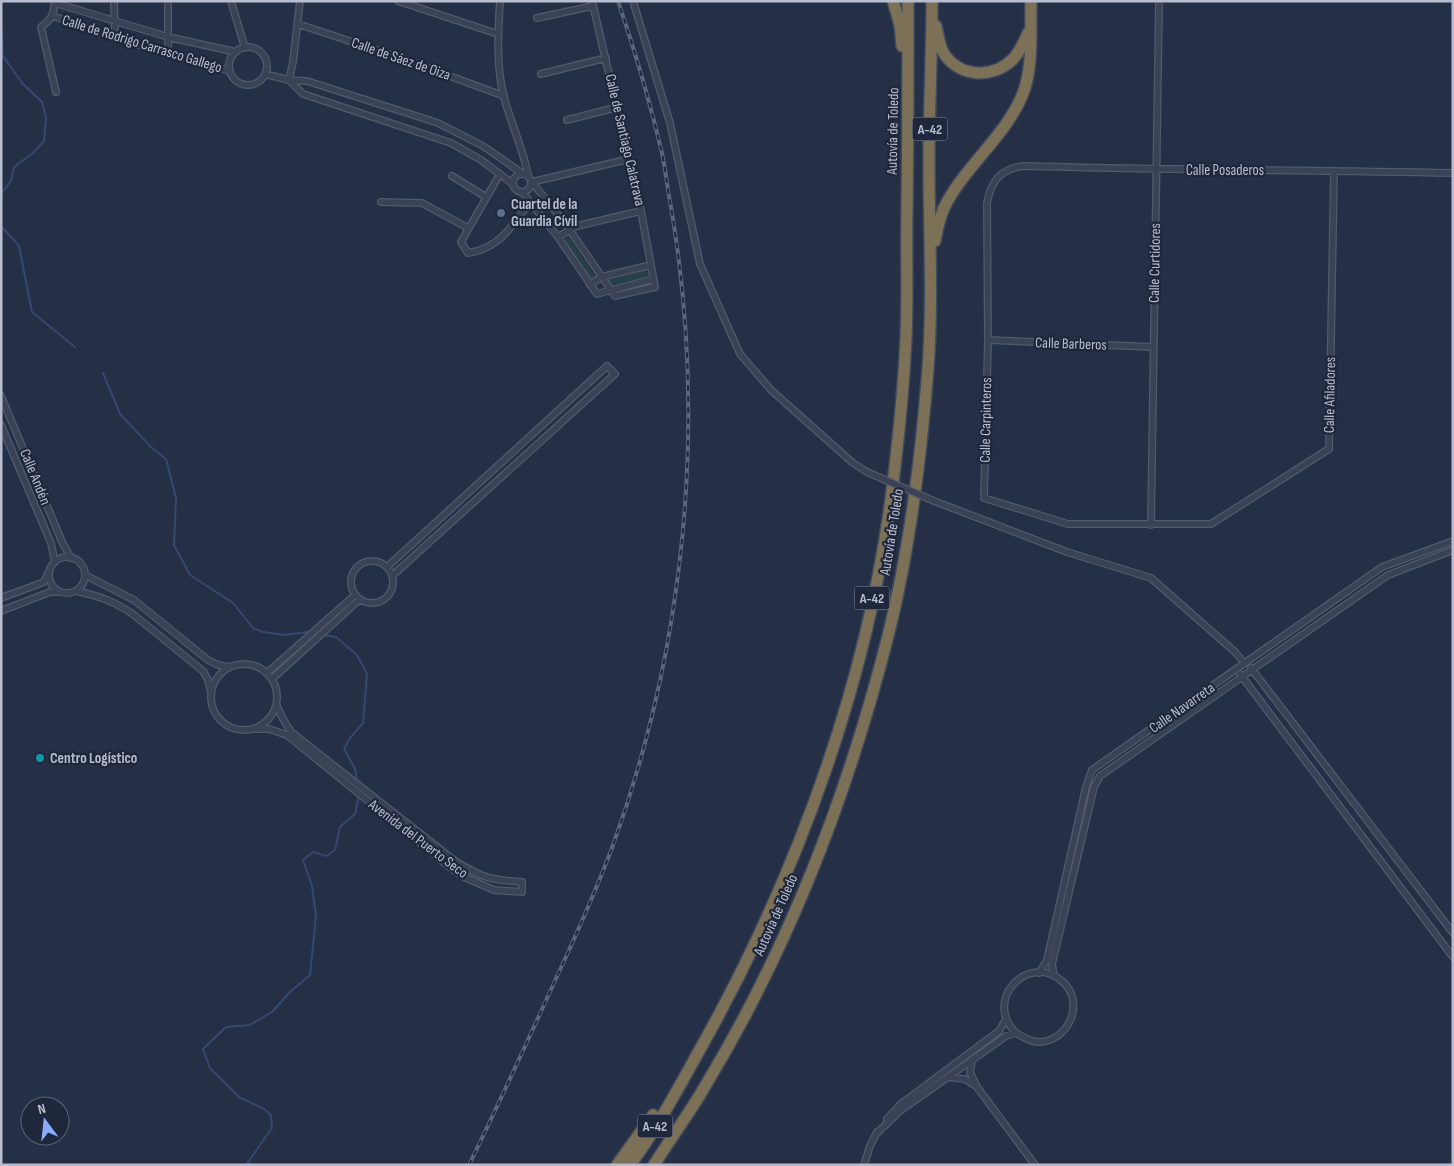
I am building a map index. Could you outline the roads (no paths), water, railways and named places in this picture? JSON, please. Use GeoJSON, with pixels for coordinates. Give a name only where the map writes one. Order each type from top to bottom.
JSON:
{"type":"FeatureCollection","features":[{"type":"Feature","properties":{"kind":"highway"},"geometry":{"type":"LineString","coordinates":[[893,1],[900,25],[904,66],[908,74]]}},
{"type":"Feature","properties":{"kind":"highway","name":"Autovía de Toledo"},"geometry":{"type":"LineString","coordinates":[[630,1165],[679,1086],[733,989],[787,874],[833,746],[864,636],[883,544],[895,470],[906,336],[908,1]]}},
{"type":"Feature","properties":{"kind":"highway"},"geometry":{"type":"LineString","coordinates":[[930,249],[934,242],[944,208],[956,189],[1008,122],[1023,94],[1030,64],[1031,1]]}},
{"type":"Feature","properties":{"kind":"highway"},"geometry":{"type":"LineString","coordinates":[[932,5],[942,50],[957,66],[974,73],[992,72],[1006,65],[1020,51],[1030,26]]}},
{"type":"Feature","properties":{"kind":"highway","name":"Autovía de Toledo"},"geometry":{"type":"LineString","coordinates":[[654,1165],[704,1090],[746,1015],[792,922],[855,755],[889,634],[907,542],[920,449],[928,366],[932,5]]}},
{"type":"Feature","properties":{"kind":"highway"},"geometry":{"type":"LineString","coordinates":[[617,1165],[666,1098],[679,1086]]}},
{"type":"Feature","properties":{"kind":"street"},"geometry":{"type":"LineString","coordinates":[[114,1],[115,38]]}},
{"type":"Feature","properties":{"kind":"street"},"geometry":{"type":"LineString","coordinates":[[168,1],[168,52]]}},
{"type":"Feature","properties":{"kind":"street"},"geometry":{"type":"LineString","coordinates":[[231,1],[245,48]]}},
{"type":"Feature","properties":{"kind":"street"},"geometry":{"type":"LineString","coordinates":[[289,80],[300,1]]}},
{"type":"Feature","properties":{"kind":"street"},"geometry":{"type":"LineString","coordinates":[[398,1],[498,34]]}},
{"type":"Feature","properties":{"kind":"street"},"geometry":{"type":"LineString","coordinates":[[500,1],[498,34],[504,96],[524,158],[525,174]]}},
{"type":"Feature","properties":{"kind":"street"},"geometry":{"type":"LineString","coordinates":[[633,1],[670,123],[700,264],[740,354],[772,390],[853,463],[867,472],[934,501],[1067,552],[1151,578],[1235,652],[1252,670],[1453,933]]}},
{"type":"Feature","properties":{"kind":"street","name":"Calle Curtidores"},"geometry":{"type":"LineString","coordinates":[[1151,525],[1159,1]]}},
{"type":"Feature","properties":{"kind":"street"},"geometry":{"type":"LineString","coordinates":[[55,2],[53,16],[41,27],[56,92]]}},
{"type":"Feature","properties":{"kind":"street","name":"Calle de Rodrigo Carrasco Gallego"},"geometry":{"type":"LineString","coordinates":[[55,2],[168,37],[236,52]]}},
{"type":"Feature","properties":{"kind":"street"},"geometry":{"type":"LineString","coordinates":[[537,18],[593,4]]}},
{"type":"Feature","properties":{"kind":"street","name":"Calle de Santiago Calatrava"},"geometry":{"type":"LineString","coordinates":[[593,4],[641,211],[653,279]]}},
{"type":"Feature","properties":{"kind":"street","name":"Calle de Rodrigo Carrasco Gallego"},"geometry":{"type":"LineString","coordinates":[[53,16],[115,38],[230,71]]}},
{"type":"Feature","properties":{"kind":"street","name":"Calle de Sáez de Oiza"},"geometry":{"type":"LineString","coordinates":[[298,24],[398,57],[504,96]]}},
{"type":"Feature","properties":{"kind":"street"},"geometry":{"type":"LineString","coordinates":[[245,48],[262,53],[267,64],[265,74],[259,82],[251,85],[238,82],[230,71],[230,63],[236,52],[245,48]]}},
{"type":"Feature","properties":{"kind":"street"},"geometry":{"type":"LineString","coordinates":[[541,74],[606,58]]}},
{"type":"Feature","properties":{"kind":"street"},"geometry":{"type":"LineString","coordinates":[[265,74],[289,80],[307,81],[438,123],[483,146],[525,174],[569,230],[609,290],[615,296],[655,287],[653,279],[609,290],[596,294],[558,237],[522,192],[481,160],[450,143],[303,94],[289,80]]}},
{"type":"Feature","properties":{"kind":"street"},"geometry":{"type":"LineString","coordinates":[[566,120],[618,107]]}},
{"type":"Feature","properties":{"kind":"street"},"geometry":{"type":"LineString","coordinates":[[532,182],[629,160]]}},
{"type":"Feature","properties":{"kind":"street","name":"Calle Posaderos"},"geometry":{"type":"LineString","coordinates":[[1000,175],[1012,167],[1023,166],[1156,170],[1453,173]]}},
{"type":"Feature","properties":{"kind":"street","name":"Calle Afiladores"},"geometry":{"type":"LineString","coordinates":[[1151,525],[1211,524],[1329,450],[1334,171]]}},
{"type":"Feature","properties":{"kind":"street"},"geometry":{"type":"LineString","coordinates":[[513,184],[516,176],[525,174]]}},
{"type":"Feature","properties":{"kind":"street","name":"Calle Carpinteros"},"geometry":{"type":"LineString","coordinates":[[1000,175],[989,189],[987,203],[988,340],[984,498],[1068,524],[1151,525]]}},
{"type":"Feature","properties":{"kind":"street"},"geometry":{"type":"LineString","coordinates":[[452,176],[486,197]]}},
{"type":"Feature","properties":{"kind":"street"},"geometry":{"type":"LineString","coordinates":[[497,179],[461,242],[468,253],[490,247],[508,230],[530,202]]}},
{"type":"Feature","properties":{"kind":"street"},"geometry":{"type":"LineString","coordinates":[[522,192],[530,188],[532,182]]}},
{"type":"Feature","properties":{"kind":"street"},"geometry":{"type":"LineString","coordinates":[[381,202],[422,203],[468,228]]}},
{"type":"Feature","properties":{"kind":"street"},"geometry":{"type":"LineString","coordinates":[[558,237],[577,226],[641,211]]}},
{"type":"Feature","properties":{"kind":"street"},"geometry":{"type":"LineString","coordinates":[[590,284],[601,278],[651,266]]}},
{"type":"Feature","properties":{"kind":"street","name":"Calle Barberos"},"geometry":{"type":"LineString","coordinates":[[988,340],[1153,347]]}},
{"type":"Feature","properties":{"kind":"street"},"geometry":{"type":"LineString","coordinates":[[387,567],[607,366],[614,374],[392,576]]}},
{"type":"Feature","properties":{"kind":"street","name":"Calle Andén"},"geometry":{"type":"LineString","coordinates":[[1,396],[63,544],[71,558]]}},
{"type":"Feature","properties":{"kind":"street","name":"Calle Andén"},"geometry":{"type":"LineString","coordinates":[[1,425],[51,543],[55,562]]}},
{"type":"Feature","properties":{"kind":"street","name":"Calle Navarreta"},"geometry":{"type":"LineString","coordinates":[[1039,973],[1047,960],[1086,788],[1092,770],[1237,670],[1244,661],[1382,567],[1453,541]]}},
{"type":"Feature","properties":{"kind":"street","name":"Calle Navarreta"},"geometry":{"type":"LineString","coordinates":[[1054,976],[1052,964],[1094,787],[1100,776],[1388,574],[1453,550]]}},
{"type":"Feature","properties":{"kind":"street"},"geometry":{"type":"LineString","coordinates":[[1,598],[44,582],[55,562],[60,559],[71,558]]}},
{"type":"Feature","properties":{"kind":"street","name":"Avenida del Puerto Seco"},"geometry":{"type":"LineString","coordinates":[[1,611],[50,592],[65,593],[76,591],[103,597],[116,603],[134,615],[201,669],[207,677],[211,692],[211,703],[215,714],[222,723],[238,730],[269,729],[286,735],[464,877],[494,890],[522,892],[522,882],[495,880],[476,874],[455,862],[291,732],[277,706],[278,695],[276,685],[262,668],[252,664],[229,667],[218,665],[208,660],[134,600],[85,575],[81,564],[71,558]]}},
{"type":"Feature","properties":{"kind":"street"},"geometry":{"type":"LineString","coordinates":[[368,561],[375,561],[387,567],[392,576],[393,586],[386,598],[373,603],[358,597],[351,581],[352,574],[356,568],[368,561]]}},
{"type":"Feature","properties":{"kind":"street"},"geometry":{"type":"LineString","coordinates":[[49,571],[50,583],[59,592]]}},
{"type":"Feature","properties":{"kind":"street"},"geometry":{"type":"LineString","coordinates":[[76,591],[81,586],[85,575]]}},
{"type":"Feature","properties":{"kind":"street"},"geometry":{"type":"LineString","coordinates":[[267,673],[316,629],[358,597]]}},
{"type":"Feature","properties":{"kind":"street"},"geometry":{"type":"LineString","coordinates":[[272,679],[325,631],[358,597]]}},
{"type":"Feature","properties":{"kind":"street"},"geometry":{"type":"LineString","coordinates":[[211,692],[215,681],[229,667]]}},
{"type":"Feature","properties":{"kind":"street"},"geometry":{"type":"LineString","coordinates":[[1237,670],[1453,956]]}},
{"type":"Feature","properties":{"kind":"street"},"geometry":{"type":"LineString","coordinates":[[255,729],[265,723],[277,706]]}},
{"type":"Feature","properties":{"kind":"street"},"geometry":{"type":"LineString","coordinates":[[1031,973],[1054,976],[1064,983],[1070,992],[1074,1004],[1073,1015],[1068,1026],[1060,1035],[1038,1042],[1026,1040],[1016,1034],[1006,1019],[1004,1007],[1006,996],[1011,986],[1020,978],[1031,973]]}},
{"type":"Feature","properties":{"kind":"street"},"geometry":{"type":"LineString","coordinates":[[864,1165],[876,1134],[888,1117],[901,1104],[998,1030],[1006,1019]]}},
{"type":"Feature","properties":{"kind":"street"},"geometry":{"type":"LineString","coordinates":[[876,1134],[900,1111],[999,1040],[1016,1034]]}},
{"type":"Feature","properties":{"kind":"street"},"geometry":{"type":"LineString","coordinates":[[972,1061],[970,1072],[978,1087],[1035,1165]]}},
{"type":"Feature","properties":{"kind":"street"},"geometry":{"type":"LineString","coordinates":[[949,1077],[965,1079],[978,1087]]}},
{"type":"Feature","properties":{"kind":"waterway"},"geometry":{"type":"LineString","coordinates":[[1,24],[3,56],[22,83],[42,102],[46,117],[44,141],[33,153],[14,167],[11,181],[1,194]]}},
{"type":"Feature","properties":{"kind":"waterway"},"geometry":{"type":"LineString","coordinates":[[1,226],[19,246],[32,312],[75,347]]}},
{"type":"Feature","properties":{"kind":"waterway"},"geometry":{"type":"LineString","coordinates":[[103,373],[120,414],[152,448],[166,459],[176,498],[174,545],[190,575],[233,603],[253,628],[263,632],[285,635],[307,632],[318,634]]}},
{"type":"Feature","properties":{"kind":"waterway"},"geometry":{"type":"LineString","coordinates":[[323,635],[336,637],[357,655],[367,674],[363,723],[350,738],[344,749],[355,769],[357,781]]}},
{"type":"Feature","properties":{"kind":"waterway"},"geometry":{"type":"LineString","coordinates":[[246,1165],[272,1128],[271,1115],[264,1109],[239,1097],[210,1068],[203,1049],[226,1027],[250,1025],[272,1012],[290,992],[310,975],[316,916],[312,886],[303,860],[313,852],[326,856],[335,850],[340,827],[355,814],[359,795]]}},
{"type":"Feature","properties":{"kind":"railway"},"geometry":{"type":"LineString","coordinates":[[469,1165],[573,941],[612,848],[637,772],[657,694],[672,615],[682,535],[688,454],[688,373],[682,293],[662,153],[642,77],[618,1]]}},
{"type":"Feature","properties":{"kind":"place","name":"Cuartel de la Guardia Cívil"},"geometry":{"type":"Point","coordinates":[501,213]}},
{"type":"Feature","properties":{"kind":"place","name":"Centro Logístico"},"geometry":{"type":"Point","coordinates":[40,758]}}]}
